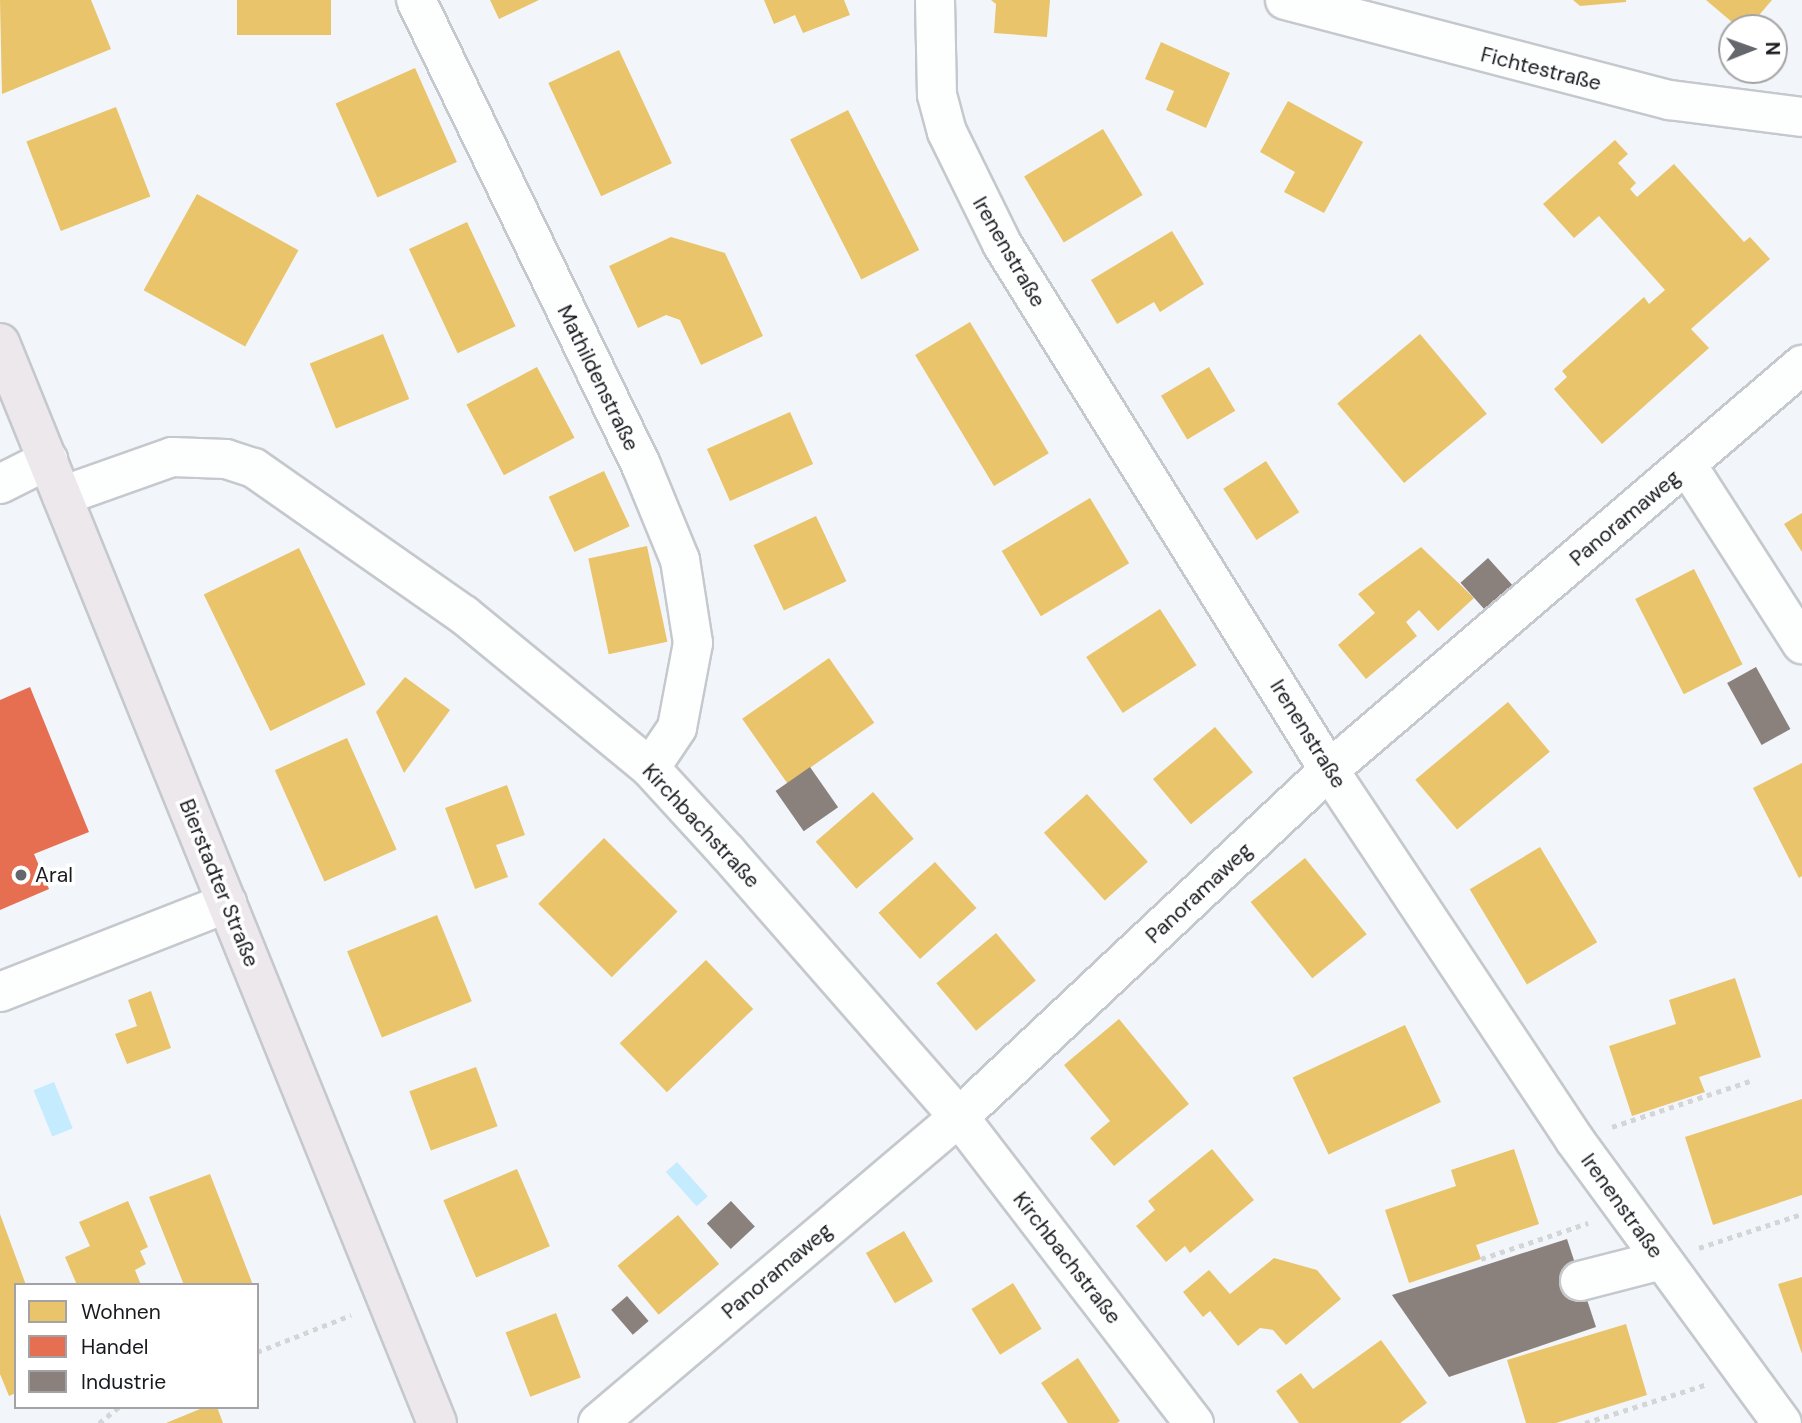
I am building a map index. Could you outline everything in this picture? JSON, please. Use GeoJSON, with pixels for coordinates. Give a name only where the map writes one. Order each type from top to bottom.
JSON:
{"type":"FeatureCollection","features":[{"type":"Feature","properties":{"kind":"main road","name":"Bierstadter Straße"},"geometry":{"type":"LineString","coordinates":[[0,343],[437,1423]]}},
{"type":"Feature","properties":{"kind":"street","name":"Mathildenstraße"},"geometry":{"type":"LineString","coordinates":[[416,0],[641,465],[680,560],[693,643],[677,728],[650,768]]}},
{"type":"Feature","properties":{"kind":"street","name":"Irenenstraße"},"geometry":{"type":"LineString","coordinates":[[934,0],[937,95],[962,172],[1329,770],[1574,1139],[1782,1423]]}},
{"type":"Feature","properties":{"kind":"street","name":"Fichtestraße"},"geometry":{"type":"LineString","coordinates":[[1284,0],[1322,7],[1670,100],[1802,117]]}},
{"type":"Feature","properties":{"kind":"street","name":"Panoramaweg"},"geometry":{"type":"LineString","coordinates":[[598,1423],[959,1117],[1329,770],[1802,365]]}},
{"type":"Feature","properties":{"kind":"street","name":"Kirchbachstraße"},"geometry":{"type":"LineString","coordinates":[[62,496],[172,457],[226,459],[254,468],[464,615],[650,768],[959,1117],[1194,1423]]}},
{"type":"Feature","properties":{"kind":"street"},"geometry":{"type":"LineString","coordinates":[[0,484],[48,460]]}},
{"type":"Feature","properties":{"kind":"street"},"geometry":{"type":"LineString","coordinates":[[1687,465],[1802,644]]}},
{"type":"Feature","properties":{"kind":"street"},"geometry":{"type":"LineString","coordinates":[[0,992],[228,903]]}},
{"type":"Feature","properties":{"kind":"street"},"geometry":{"type":"LineString","coordinates":[[1580,1280],[1662,1260]]}},
{"type":"Feature","properties":{"kind":"path"},"geometry":{"type":"LineString","coordinates":[[1574,1139],[1750,1081]]}},
{"type":"Feature","properties":{"kind":"path"},"geometry":{"type":"LineString","coordinates":[[1480,1259],[1625,1211]]}},
{"type":"Feature","properties":{"kind":"path"},"geometry":{"type":"LineString","coordinates":[[1662,1260],[1802,1214]]}},
{"type":"Feature","properties":{"kind":"path"},"geometry":{"type":"LineString","coordinates":[[259,1351],[389,1300]]}},
{"type":"Feature","properties":{"kind":"path"},"geometry":{"type":"LineString","coordinates":[[1585,1423],[1745,1372]]}},
{"type":"Feature","properties":{"kind":"path"},"geometry":{"type":"LineString","coordinates":[[99,1423],[116,1409]]}},
{"type":"Feature","properties":{"kind":"water"},"geometry":{"type":"Polygon","coordinates":[[[54,1082],[73,1128],[52,1137],[34,1090],[54,1082]]]}},
{"type":"Feature","properties":{"kind":"water"},"geometry":{"type":"Polygon","coordinates":[[[677,1162],[708,1196],[697,1206],[666,1172],[677,1162]]]}},
{"type":"Feature","properties":{"kind":"building: Wohnen"},"geometry":{"type":"Polygon","coordinates":[[[0,0],[91,0],[111,49],[2,94],[0,0]]]}},
{"type":"Feature","properties":{"kind":"building: Wohnen"},"geometry":{"type":"Polygon","coordinates":[[[237,0],[331,0],[331,35],[237,35],[237,0]]]}},
{"type":"Feature","properties":{"kind":"building: Wohnen"},"geometry":{"type":"Polygon","coordinates":[[[490,0],[539,0],[499,19],[490,0]]]}},
{"type":"Feature","properties":{"kind":"building: Wohnen"},"geometry":{"type":"Polygon","coordinates":[[[764,0],[844,0],[850,15],[803,33],[795,15],[774,24],[764,0]]]}},
{"type":"Feature","properties":{"kind":"building: Wohnen"},"geometry":{"type":"Polygon","coordinates":[[[991,0],[1050,0],[1047,37],[994,33],[996,4],[991,0]]]}},
{"type":"Feature","properties":{"kind":"building: Wohnen"},"geometry":{"type":"Polygon","coordinates":[[[1573,0],[1626,0],[1626,2],[1580,6],[1573,0]]]}},
{"type":"Feature","properties":{"kind":"building: Wohnen"},"geometry":{"type":"Polygon","coordinates":[[[1706,0],[1772,0],[1760,14],[1722,14],[1706,0]]]}},
{"type":"Feature","properties":{"kind":"building: Wohnen"},"geometry":{"type":"Polygon","coordinates":[[[1161,42],[1230,73],[1206,128],[1166,110],[1174,91],[1145,79],[1161,42]]]}},
{"type":"Feature","properties":{"kind":"building: Wohnen"},"geometry":{"type":"Polygon","coordinates":[[[619,50],[672,163],[601,196],[548,83],[619,50]]]}},
{"type":"Feature","properties":{"kind":"building: Wohnen"},"geometry":{"type":"Polygon","coordinates":[[[415,68],[457,162],[377,197],[336,103],[415,68]]]}},
{"type":"Feature","properties":{"kind":"building: Wohnen"},"geometry":{"type":"Polygon","coordinates":[[[1288,101],[1363,142],[1324,213],[1284,192],[1295,172],[1260,152],[1288,101]]]}},
{"type":"Feature","properties":{"kind":"building: Wohnen"},"geometry":{"type":"Polygon","coordinates":[[[116,107],[150,197],[61,231],[26,141],[116,107]]]}},
{"type":"Feature","properties":{"kind":"building: Wohnen"},"geometry":{"type":"Polygon","coordinates":[[[848,110],[919,250],[861,279],[790,140],[848,110]]]}},
{"type":"Feature","properties":{"kind":"building: Wohnen"},"geometry":{"type":"Polygon","coordinates":[[[1103,129],[1143,195],[1064,242],[1024,176],[1103,129]]]}},
{"type":"Feature","properties":{"kind":"building: Wohnen"},"geometry":{"type":"Polygon","coordinates":[[[1615,140],[1628,154],[1618,163],[1636,183],[1630,189],[1637,197],[1674,164],[1744,242],[1750,237],[1770,259],[1691,329],[1709,348],[1602,444],[1554,389],[1567,377],[1562,371],[1644,297],[1649,304],[1665,290],[1599,216],[1574,238],[1543,204],[1615,140]]]}},
{"type":"Feature","properties":{"kind":"building: Wohnen"},"geometry":{"type":"Polygon","coordinates":[[[197,194],[298,250],[245,346],[144,290],[197,194]]]}},
{"type":"Feature","properties":{"kind":"building: Wohnen"},"geometry":{"type":"Polygon","coordinates":[[[467,222],[516,326],[458,353],[409,249],[467,222]]]}},
{"type":"Feature","properties":{"kind":"building: Wohnen"},"geometry":{"type":"Polygon","coordinates":[[[1172,231],[1204,284],[1160,312],[1154,302],[1117,324],[1091,280],[1172,231]]]}},
{"type":"Feature","properties":{"kind":"building: Wohnen"},"geometry":{"type":"Polygon","coordinates":[[[671,237],[725,253],[763,336],[701,365],[680,320],[666,315],[638,328],[609,266],[671,237]]]}},
{"type":"Feature","properties":{"kind":"building: Wohnen"},"geometry":{"type":"Polygon","coordinates":[[[970,322],[1049,453],[994,486],[915,355],[970,322]]]}},
{"type":"Feature","properties":{"kind":"building: Wohnen"},"geometry":{"type":"Polygon","coordinates":[[[383,334],[409,399],[336,428],[310,364],[383,334]]]}},
{"type":"Feature","properties":{"kind":"building: Wohnen"},"geometry":{"type":"Polygon","coordinates":[[[1420,334],[1487,414],[1404,483],[1337,403],[1420,334]]]}},
{"type":"Feature","properties":{"kind":"building: Wohnen"},"geometry":{"type":"Polygon","coordinates":[[[537,367],[575,438],[504,475],[466,405],[537,367]]]}},
{"type":"Feature","properties":{"kind":"building: Wohnen"},"geometry":{"type":"Polygon","coordinates":[[[1209,367],[1235,411],[1187,440],[1161,396],[1209,367]]]}},
{"type":"Feature","properties":{"kind":"building: Wohnen"},"geometry":{"type":"Polygon","coordinates":[[[790,412],[813,464],[730,501],[707,449],[790,412]]]}},
{"type":"Feature","properties":{"kind":"building: Wohnen"},"geometry":{"type":"Polygon","coordinates":[[[1266,461],[1299,512],[1256,540],[1223,489],[1266,461]]]}},
{"type":"Feature","properties":{"kind":"building: Wohnen"},"geometry":{"type":"Polygon","coordinates":[[[604,471],[630,526],[574,552],[549,497],[604,471]]]}},
{"type":"Feature","properties":{"kind":"building: Wohnen"},"geometry":{"type":"Polygon","coordinates":[[[1090,498],[1129,563],[1041,616],[1002,551],[1090,498]]]}},
{"type":"Feature","properties":{"kind":"building: Wohnen"},"geometry":{"type":"Polygon","coordinates":[[[1802,513],[1802,552],[1784,524],[1802,513]]]}},
{"type":"Feature","properties":{"kind":"building: Wohnen"},"geometry":{"type":"Polygon","coordinates":[[[816,516],[846,581],[784,610],[753,545],[816,516]]]}},
{"type":"Feature","properties":{"kind":"building: Wohnen"},"geometry":{"type":"Polygon","coordinates":[[[647,546],[667,642],[609,654],[588,558],[647,546]]]}},
{"type":"Feature","properties":{"kind":"building: Wohnen"},"geometry":{"type":"Polygon","coordinates":[[[1421,547],[1474,598],[1438,631],[1419,610],[1406,622],[1417,636],[1366,679],[1338,645],[1375,613],[1358,594],[1421,547]]]}},
{"type":"Feature","properties":{"kind":"building: Wohnen"},"geometry":{"type":"Polygon","coordinates":[[[299,548],[366,685],[270,731],[204,594],[299,548]]]}},
{"type":"Feature","properties":{"kind":"building: Wohnen"},"geometry":{"type":"Polygon","coordinates":[[[1694,569],[1743,664],[1684,694],[1635,599],[1694,569]]]}},
{"type":"Feature","properties":{"kind":"building: Wohnen"},"geometry":{"type":"Polygon","coordinates":[[[1160,609],[1196,665],[1123,713],[1086,657],[1160,609]]]}},
{"type":"Feature","properties":{"kind":"building: Wohnen"},"geometry":{"type":"Polygon","coordinates":[[[829,658],[874,723],[787,784],[742,719],[829,658]]]}},
{"type":"Feature","properties":{"kind":"building: Wohnen"},"geometry":{"type":"Polygon","coordinates":[[[405,677],[450,710],[404,773],[376,712],[405,677]]]}},
{"type":"Feature","properties":{"kind":"building: Wohnen"},"geometry":{"type":"Polygon","coordinates":[[[1508,702],[1550,752],[1457,830],[1415,780],[1508,702]]]}},
{"type":"Feature","properties":{"kind":"building: Wohnen"},"geometry":{"type":"Polygon","coordinates":[[[1215,727],[1253,772],[1191,824],[1153,779],[1215,727]]]}},
{"type":"Feature","properties":{"kind":"building: Wohnen"},"geometry":{"type":"Polygon","coordinates":[[[347,738],[397,849],[324,882],[275,770],[347,738]]]}},
{"type":"Feature","properties":{"kind":"building: Wohnen"},"geometry":{"type":"Polygon","coordinates":[[[1802,763],[1802,876],[1799,878],[1753,788],[1802,763]]]}},
{"type":"Feature","properties":{"kind":"building: Wohnen"},"geometry":{"type":"Polygon","coordinates":[[[507,785],[525,835],[496,845],[508,877],[475,889],[445,808],[507,785]]]}},
{"type":"Feature","properties":{"kind":"building: Wohnen"},"geometry":{"type":"Polygon","coordinates":[[[873,792],[914,839],[856,889],[816,842],[873,792]]]}},
{"type":"Feature","properties":{"kind":"building: Wohnen"},"geometry":{"type":"Polygon","coordinates":[[[1087,794],[1148,862],[1105,900],[1044,833],[1087,794]]]}},
{"type":"Feature","properties":{"kind":"building: Wohnen"},"geometry":{"type":"Polygon","coordinates":[[[604,838],[678,912],[612,977],[538,904],[604,838]]]}},
{"type":"Feature","properties":{"kind":"building: Wohnen"},"geometry":{"type":"Polygon","coordinates":[[[1540,847],[1597,942],[1527,984],[1470,889],[1540,847]]]}},
{"type":"Feature","properties":{"kind":"building: Wohnen"},"geometry":{"type":"Polygon","coordinates":[[[1305,858],[1367,934],[1312,978],[1251,902],[1305,858]]]}},
{"type":"Feature","properties":{"kind":"building: Wohnen"},"geometry":{"type":"Polygon","coordinates":[[[935,862],[976,908],[920,959],[879,913],[935,862]]]}},
{"type":"Feature","properties":{"kind":"building: Wohnen"},"geometry":{"type":"Polygon","coordinates":[[[437,915],[472,1001],[382,1038],[347,951],[437,915]]]}},
{"type":"Feature","properties":{"kind":"building: Wohnen"},"geometry":{"type":"Polygon","coordinates":[[[996,933],[1036,980],[976,1031],[936,983],[996,933]]]}},
{"type":"Feature","properties":{"kind":"building: Wohnen"},"geometry":{"type":"Polygon","coordinates":[[[706,960],[753,1009],[667,1092],[620,1043],[706,960]]]}},
{"type":"Feature","properties":{"kind":"building: Wohnen"},"geometry":{"type":"Polygon","coordinates":[[[1735,978],[1761,1057],[1699,1077],[1705,1092],[1632,1116],[1609,1046],[1676,1024],[1669,1000],[1735,978]]]}},
{"type":"Feature","properties":{"kind":"building: Wohnen"},"geometry":{"type":"Polygon","coordinates":[[[151,991],[171,1048],[127,1064],[115,1034],[137,1026],[128,1000],[151,991]]]}},
{"type":"Feature","properties":{"kind":"building: Wohnen"},"geometry":{"type":"Polygon","coordinates":[[[1119,1019],[1189,1104],[1114,1166],[1090,1138],[1110,1121],[1064,1065],[1119,1019]]]}},
{"type":"Feature","properties":{"kind":"building: Wohnen"},"geometry":{"type":"Polygon","coordinates":[[[1405,1025],[1441,1102],[1329,1154],[1293,1077],[1405,1025]]]}},
{"type":"Feature","properties":{"kind":"building: Wohnen"},"geometry":{"type":"Polygon","coordinates":[[[476,1067],[498,1126],[431,1150],[409,1091],[476,1067]]]}},
{"type":"Feature","properties":{"kind":"building: Wohnen"},"geometry":{"type":"Polygon","coordinates":[[[1802,1099],[1802,1195],[1713,1225],[1685,1137],[1802,1099]]]}},
{"type":"Feature","properties":{"kind":"building: Wohnen"},"geometry":{"type":"Polygon","coordinates":[[[1212,1149],[1254,1200],[1190,1253],[1185,1246],[1166,1262],[1136,1226],[1155,1210],[1148,1201],[1212,1149]]]}},
{"type":"Feature","properties":{"kind":"building: Wohnen"},"geometry":{"type":"Polygon","coordinates":[[[1514,1149],[1539,1224],[1476,1245],[1481,1259],[1409,1283],[1385,1210],[1456,1186],[1451,1170],[1514,1149]]]}},
{"type":"Feature","properties":{"kind":"building: Wohnen"},"geometry":{"type":"Polygon","coordinates":[[[517,1169],[550,1246],[476,1278],[443,1200],[517,1169]]]}},
{"type":"Feature","properties":{"kind":"building: Wohnen"},"geometry":{"type":"Polygon","coordinates":[[[210,1174],[252,1283],[183,1283],[149,1197],[210,1174]]]}},
{"type":"Feature","properties":{"kind":"building: Wohnen"},"geometry":{"type":"Polygon","coordinates":[[[128,1201],[148,1247],[140,1251],[146,1264],[135,1270],[140,1283],[76,1283],[65,1257],[90,1246],[79,1222],[128,1201]]]}},
{"type":"Feature","properties":{"kind":"building: Wohnen"},"geometry":{"type":"Polygon","coordinates":[[[0,1214],[25,1283],[14,1283],[14,1394],[9,1396],[0,1374],[0,1214]]]}},
{"type":"Feature","properties":{"kind":"building: Wohnen"},"geometry":{"type":"Polygon","coordinates":[[[678,1215],[719,1264],[659,1315],[617,1266],[678,1215]]]}},
{"type":"Feature","properties":{"kind":"building: Wohnen"},"geometry":{"type":"Polygon","coordinates":[[[904,1231],[933,1281],[895,1303],[866,1253],[904,1231]]]}},
{"type":"Feature","properties":{"kind":"building: Wohnen"},"geometry":{"type":"Polygon","coordinates":[[[1274,1258],[1317,1270],[1341,1299],[1286,1345],[1273,1330],[1260,1328],[1238,1346],[1210,1311],[1203,1317],[1183,1292],[1209,1270],[1230,1294],[1274,1258]]]}},
{"type":"Feature","properties":{"kind":"building: Wohnen"},"geometry":{"type":"Polygon","coordinates":[[[1802,1277],[1802,1354],[1778,1284],[1802,1277]]]}},
{"type":"Feature","properties":{"kind":"building: Wohnen"},"geometry":{"type":"Polygon","coordinates":[[[1013,1283],[1042,1329],[1000,1355],[971,1309],[1013,1283]]]}},
{"type":"Feature","properties":{"kind":"building: Wohnen"},"geometry":{"type":"Polygon","coordinates":[[[556,1313],[581,1377],[530,1397],[506,1332],[556,1313]]]}},
{"type":"Feature","properties":{"kind":"building: Wohnen"},"geometry":{"type":"Polygon","coordinates":[[[1626,1324],[1647,1395],[1556,1423],[1526,1423],[1507,1360],[1626,1324]]]}},
{"type":"Feature","properties":{"kind":"building: Wohnen"},"geometry":{"type":"Polygon","coordinates":[[[1381,1340],[1427,1403],[1400,1423],[1299,1423],[1276,1391],[1301,1373],[1313,1389],[1381,1340]]]}},
{"type":"Feature","properties":{"kind":"building: Wohnen"},"geometry":{"type":"Polygon","coordinates":[[[1078,1358],[1120,1421],[1117,1423],[1068,1423],[1041,1383],[1078,1358]]]}},
{"type":"Feature","properties":{"kind":"building: Wohnen"},"geometry":{"type":"Polygon","coordinates":[[[200,1409],[218,1409],[223,1423],[166,1423],[200,1409]]]}},
{"type":"Feature","properties":{"kind":"building: Handel"},"geometry":{"type":"Polygon","coordinates":[[[30,687],[89,832],[34,854],[49,889],[0,910],[0,700],[30,687]]]}},
{"type":"Feature","properties":{"kind":"building: Industrie"},"geometry":{"type":"Polygon","coordinates":[[[1488,558],[1513,586],[1486,611],[1461,583],[1488,558]]]}},
{"type":"Feature","properties":{"kind":"building: Industrie"},"geometry":{"type":"Polygon","coordinates":[[[1756,667],[1790,729],[1762,745],[1727,683],[1756,667]]]}},
{"type":"Feature","properties":{"kind":"building: Industrie"},"geometry":{"type":"Polygon","coordinates":[[[810,767],[838,807],[804,831],[776,791],[810,767]]]}},
{"type":"Feature","properties":{"kind":"building: Industrie"},"geometry":{"type":"Polygon","coordinates":[[[731,1201],[755,1227],[731,1249],[707,1224],[731,1201]]]}},
{"type":"Feature","properties":{"kind":"building: Industrie"},"geometry":{"type":"Polygon","coordinates":[[[1567,1239],[1596,1327],[1449,1377],[1392,1295],[1567,1239]]]}},
{"type":"Feature","properties":{"kind":"building: Industrie"},"geometry":{"type":"Polygon","coordinates":[[[627,1296],[649,1321],[633,1335],[611,1310],[627,1296]]]}},
{"type":"Feature","properties":{"kind":"place","name":"Aral"},"geometry":{"type":"Point","coordinates":[21,875]}}]}
